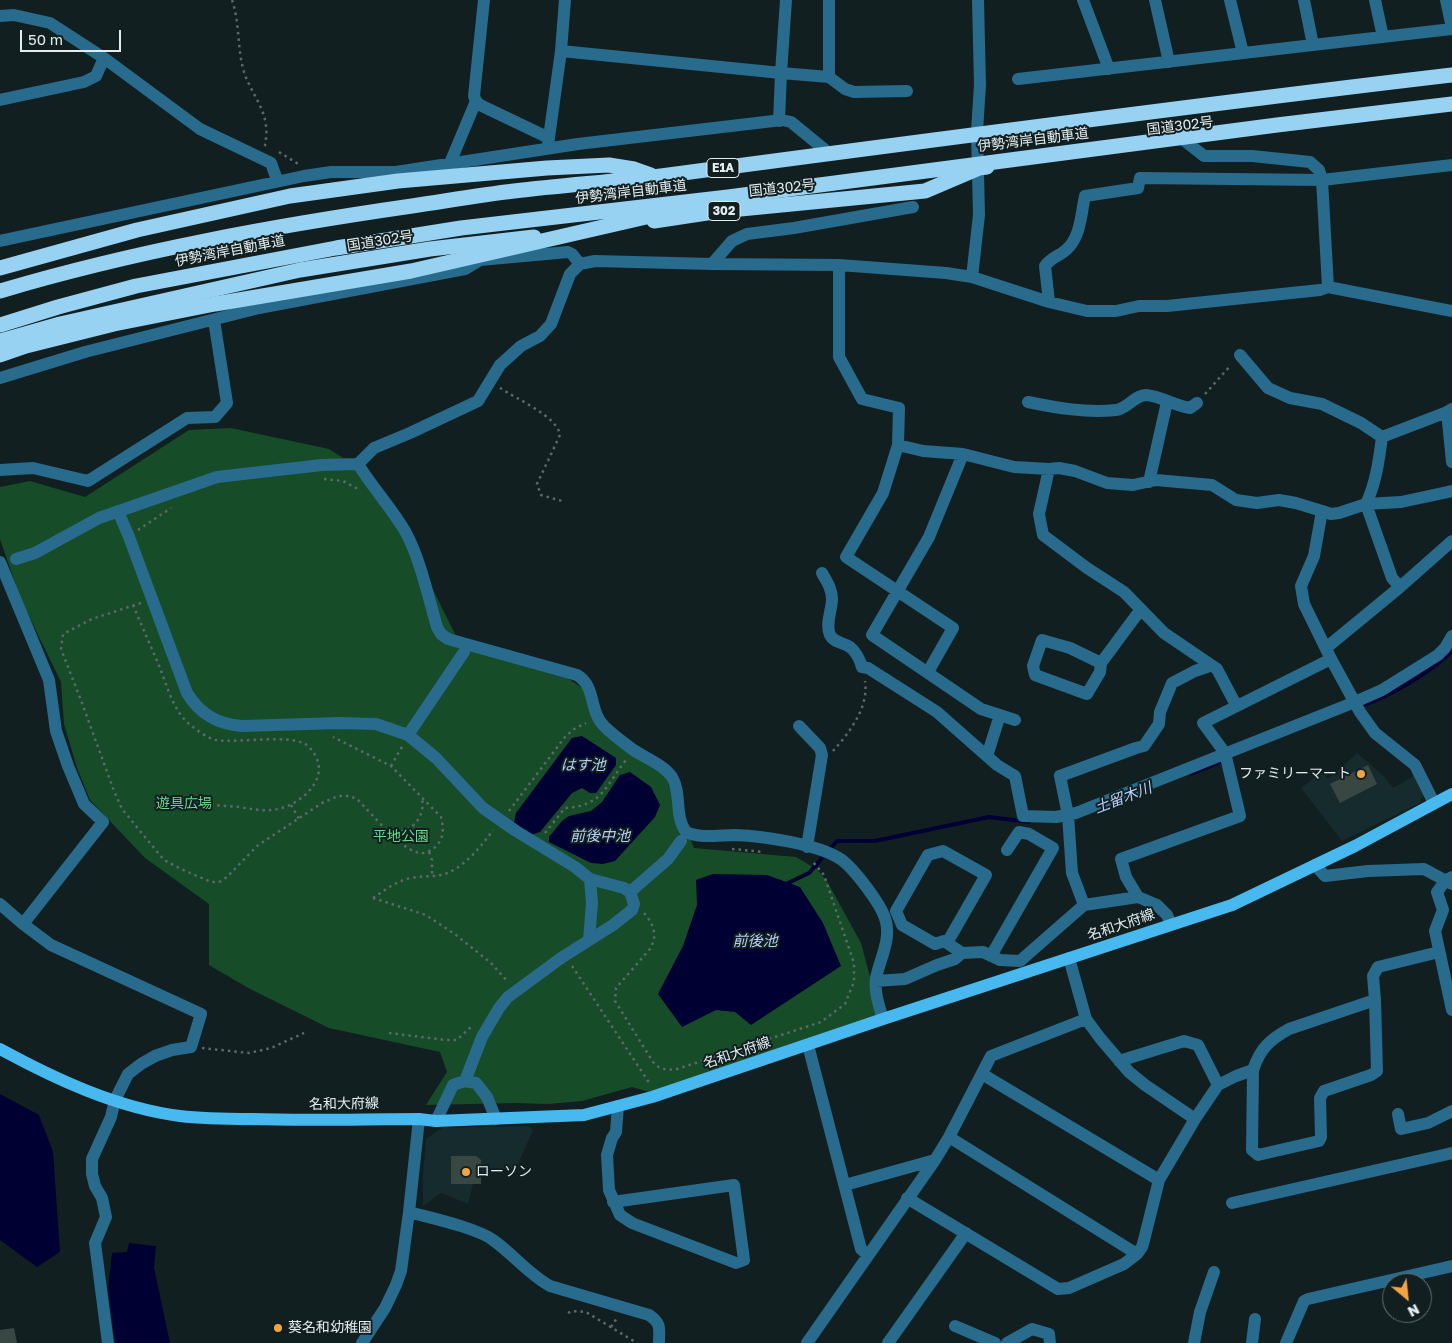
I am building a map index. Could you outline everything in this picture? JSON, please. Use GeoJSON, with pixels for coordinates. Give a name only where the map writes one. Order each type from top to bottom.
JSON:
{"type":"FeatureCollection","features":[{"type":"Feature","properties":{"kind":"highway","name":"国道302号"},"geometry":{"type":"LineString","coordinates":[[0,289],[129,253],[294,220],[456,194],[1452,74]]}},
{"type":"Feature","properties":{"kind":"highway","name":"伊勢湾岸自動車道"},"geometry":{"type":"LineString","coordinates":[[0,289],[126,257],[326,218],[513,191],[654,177],[1452,74]]}},
{"type":"Feature","properties":{"kind":"highway","name":"伊勢湾岸自動車道"},"geometry":{"type":"LineString","coordinates":[[0,325],[136,286],[336,248],[461,228],[728,197],[1452,104]]}},
{"type":"Feature","properties":{"kind":"highway","name":"国道302号"},"geometry":{"type":"LineString","coordinates":[[0,341],[60,324],[300,270],[430,249],[555,235],[720,211],[925,191],[979,168],[1452,109]]}},
{"type":"Feature","properties":{"kind":"highway"},"geometry":{"type":"LineString","coordinates":[[0,268],[137,230],[290,196],[398,181],[547,168],[609,165],[634,169],[654,177]]}},
{"type":"Feature","properties":{"kind":"highway"},"geometry":{"type":"LineString","coordinates":[[0,356],[26,346],[114,324],[215,304],[411,271],[583,233],[728,197]]}},
{"type":"Feature","properties":{"kind":"main road","name":"名和大府線"},"geometry":{"type":"LineString","coordinates":[[0,1049],[62,1081],[115,1100],[179,1116],[210,1119],[419,1119],[436,1121],[584,1115],[652,1097],[1232,904],[1316,866],[1452,794]]}},
{"type":"Feature","properties":{"kind":"street"},"geometry":{"type":"LineString","coordinates":[[484,0],[474,96],[476,101],[548,143]]}},
{"type":"Feature","properties":{"kind":"street"},"geometry":{"type":"LineString","coordinates":[[548,143],[561,51],[565,0]]}},
{"type":"Feature","properties":{"kind":"street"},"geometry":{"type":"LineString","coordinates":[[779,121],[786,0]]}},
{"type":"Feature","properties":{"kind":"street"},"geometry":{"type":"LineString","coordinates":[[828,77],[829,0]]}},
{"type":"Feature","properties":{"kind":"street"},"geometry":{"type":"LineString","coordinates":[[972,277],[980,215],[977,131],[980,85],[978,0]]}},
{"type":"Feature","properties":{"kind":"street"},"geometry":{"type":"LineString","coordinates":[[1083,0],[1109,69]]}},
{"type":"Feature","properties":{"kind":"street"},"geometry":{"type":"LineString","coordinates":[[1155,0],[1169,62]]}},
{"type":"Feature","properties":{"kind":"street"},"geometry":{"type":"LineString","coordinates":[[1230,0],[1243,53]]}},
{"type":"Feature","properties":{"kind":"street"},"geometry":{"type":"LineString","coordinates":[[1304,0],[1313,45]]}},
{"type":"Feature","properties":{"kind":"street"},"geometry":{"type":"LineString","coordinates":[[1376,0],[1383,37]]}},
{"type":"Feature","properties":{"kind":"street"},"geometry":{"type":"LineString","coordinates":[[1018,79],[1452,28],[1446,0]]}},
{"type":"Feature","properties":{"kind":"street"},"geometry":{"type":"LineString","coordinates":[[0,16],[14,15],[50,23],[104,58],[200,128],[270,163],[277,180]]}},
{"type":"Feature","properties":{"kind":"street"},"geometry":{"type":"LineString","coordinates":[[561,51],[828,77],[845,89],[854,92],[907,91]]}},
{"type":"Feature","properties":{"kind":"street"},"geometry":{"type":"LineString","coordinates":[[0,100],[84,82],[96,76],[104,58]]}},
{"type":"Feature","properties":{"kind":"street"},"geometry":{"type":"LineString","coordinates":[[450,162],[476,101]]}},
{"type":"Feature","properties":{"kind":"street"},"geometry":{"type":"LineString","coordinates":[[0,241],[277,180],[331,172],[396,172],[548,143],[779,121],[791,122],[824,149]]}},
{"type":"Feature","properties":{"kind":"street"},"geometry":{"type":"LineString","coordinates":[[1185,141],[1204,156],[1252,156],[1310,162],[1320,170],[1328,287]]}},
{"type":"Feature","properties":{"kind":"street"},"geometry":{"type":"LineString","coordinates":[[1050,302],[1045,266],[1050,259],[1067,250],[1071,244],[1079,228],[1085,196],[1138,188],[1140,178],[1322,180],[1452,165]]}},
{"type":"Feature","properties":{"kind":"street"},"geometry":{"type":"LineString","coordinates":[[712,264],[732,241],[747,234],[794,228],[913,207]]}},
{"type":"Feature","properties":{"kind":"street"},"geometry":{"type":"LineString","coordinates":[[0,378],[85,352],[259,308],[465,269],[480,260],[568,252],[580,264]]}},
{"type":"Feature","properties":{"kind":"street"},"geometry":{"type":"LineString","coordinates":[[16,559],[35,554],[99,518],[217,477],[322,465],[358,464],[374,448],[478,402],[500,365],[521,346],[540,336],[551,324],[570,274],[580,264],[595,261],[839,265],[946,273],[972,277],[1050,302],[1087,311],[1116,311],[1138,306],[1167,306],[1320,290],[1328,287],[1452,311]]}},
{"type":"Feature","properties":{"kind":"street"},"geometry":{"type":"LineString","coordinates":[[839,265],[839,357],[862,398],[900,408],[898,445],[883,493],[846,558],[952,628],[928,672]]}},
{"type":"Feature","properties":{"kind":"street"},"geometry":{"type":"LineString","coordinates":[[0,470],[33,468],[88,481],[187,418],[215,417],[227,403],[214,320]]}},
{"type":"Feature","properties":{"kind":"street"},"geometry":{"type":"LineString","coordinates":[[1240,355],[1268,388],[1290,398],[1322,404],[1361,423],[1382,437]]}},
{"type":"Feature","properties":{"kind":"street"},"geometry":{"type":"LineString","coordinates":[[1028,402],[1079,410],[1117,410],[1124,408],[1138,397],[1145,395],[1179,407],[1190,408],[1197,403]]}},
{"type":"Feature","properties":{"kind":"street"},"geometry":{"type":"LineString","coordinates":[[1149,482],[1167,402]]}},
{"type":"Feature","properties":{"kind":"street"},"geometry":{"type":"LineString","coordinates":[[1382,437],[1449,410],[1452,458]]}},
{"type":"Feature","properties":{"kind":"street"},"geometry":{"type":"LineString","coordinates":[[1382,437],[1380,457],[1372,492],[1366,504],[1392,578],[1400,588]]}},
{"type":"Feature","properties":{"kind":"street"},"geometry":{"type":"LineString","coordinates":[[898,445],[923,450],[963,454],[1014,467],[1075,470],[1107,483],[1133,485],[1156,480],[1212,485],[1236,500],[1257,504],[1279,500],[1296,503],[1331,514],[1366,504],[1401,502],[1452,491]]}},
{"type":"Feature","properties":{"kind":"street"},"geometry":{"type":"LineString","coordinates":[[963,454],[929,537],[872,635],[981,709],[1015,720]]}},
{"type":"Feature","properties":{"kind":"street"},"geometry":{"type":"LineString","coordinates":[[358,464],[404,529],[412,546],[437,627],[441,634],[448,639],[577,675],[586,680],[594,711],[604,727],[632,748],[664,768],[670,775],[678,790],[680,820],[686,832],[697,836],[736,835],[772,839],[807,847],[842,860],[852,870],[877,901],[884,917],[887,931],[876,981],[878,1003],[883,1019]]}},
{"type":"Feature","properties":{"kind":"street"},"geometry":{"type":"LineString","coordinates":[[1048,469],[1039,514],[1043,535],[1087,568],[1124,592],[1164,633],[1217,669],[1236,705]]}},
{"type":"Feature","properties":{"kind":"street"},"geometry":{"type":"LineString","coordinates":[[118,511],[153,600],[186,693],[204,714],[227,725],[376,724],[408,735],[436,758],[483,808],[500,821],[575,867],[590,879],[624,888],[632,898],[632,910],[525,983],[508,997],[499,1008],[482,1037],[465,1081]]}},
{"type":"Feature","properties":{"kind":"street"},"geometry":{"type":"LineString","coordinates":[[1322,511],[1314,556],[1300,586],[1304,604],[1357,707],[1375,733],[1415,765],[1434,803]]}},
{"type":"Feature","properties":{"kind":"street"},"geometry":{"type":"LineString","coordinates":[[1171,924],[1167,915],[1157,906],[1138,897],[1126,878],[1122,859],[1240,816],[1226,758],[1203,722],[1328,653],[1452,541]]}},
{"type":"Feature","properties":{"kind":"street"},"geometry":{"type":"LineString","coordinates":[[0,562],[49,680],[56,731],[68,766],[84,804],[103,822],[22,924]]}},
{"type":"Feature","properties":{"kind":"street"},"geometry":{"type":"LineString","coordinates":[[822,573],[830,588],[832,599],[828,626],[830,635],[836,642],[850,647],[859,658],[862,667],[874,672],[937,712],[997,765],[1015,776],[1024,816],[1056,817],[1068,815],[1226,758],[1273,736],[1357,707],[1438,655],[1452,636]]}},
{"type":"Feature","properties":{"kind":"street"},"geometry":{"type":"LineString","coordinates":[[1102,663],[1070,648],[1042,640],[1032,666],[1034,675],[1087,694],[1100,672],[1102,663],[1140,609]]}},
{"type":"Feature","properties":{"kind":"street"},"geometry":{"type":"LineString","coordinates":[[408,735],[464,652]]}},
{"type":"Feature","properties":{"kind":"street"},"geometry":{"type":"LineString","coordinates":[[1084,905],[1072,873],[1068,815],[1060,776],[1144,746],[1159,724],[1160,712],[1172,683],[1210,664]]}},
{"type":"Feature","properties":{"kind":"street"},"geometry":{"type":"LineString","coordinates":[[987,756],[1000,715]]}},
{"type":"Feature","properties":{"kind":"street"},"geometry":{"type":"LineString","coordinates":[[799,726],[820,748],[822,755],[807,847]]}},
{"type":"Feature","properties":{"kind":"street"},"geometry":{"type":"LineString","coordinates":[[991,956],[1053,848],[1029,834],[1019,832],[1007,850]]}},
{"type":"Feature","properties":{"kind":"street"},"geometry":{"type":"LineString","coordinates":[[632,898],[668,859],[681,841]]}},
{"type":"Feature","properties":{"kind":"street"},"geometry":{"type":"LineString","coordinates":[[947,943],[986,875],[943,851],[928,855],[896,911],[902,925],[936,944],[944,941],[962,954]]}},
{"type":"Feature","properties":{"kind":"street"},"geometry":{"type":"LineString","coordinates":[[1316,866],[1325,876],[1412,868],[1424,869],[1450,880],[1436,892],[1443,910],[1435,930],[1438,952],[1452,1010]]}},
{"type":"Feature","properties":{"kind":"street"},"geometry":{"type":"LineString","coordinates":[[589,940],[592,903],[590,879]]}},
{"type":"Feature","properties":{"kind":"street"},"geometry":{"type":"LineString","coordinates":[[876,981],[905,980],[937,964],[956,960],[962,954],[983,952],[1000,960],[1020,961],[1084,905],[1138,897]]}},
{"type":"Feature","properties":{"kind":"street"},"geometry":{"type":"LineString","coordinates":[[0,904],[22,924],[51,945],[201,1014],[191,1047],[172,1050],[156,1056],[128,1074],[115,1100],[112,1116],[94,1152],[91,1166],[95,1186],[102,1198],[106,1217],[95,1243],[108,1343]]}},
{"type":"Feature","properties":{"kind":"street"},"geometry":{"type":"LineString","coordinates":[[1375,1000],[1288,1029],[1264,1046],[1257,1057],[1253,1070],[1252,1150],[1254,1153],[1258,1155],[1319,1141],[1321,1137],[1321,1094],[1324,1091],[1371,1075],[1377,1071],[1375,1000],[1373,976],[1378,967],[1438,952]]}},
{"type":"Feature","properties":{"kind":"street"},"geometry":{"type":"LineString","coordinates":[[1069,958],[1086,1019],[1119,1061],[1145,1085],[1195,1119]]}},
{"type":"Feature","properties":{"kind":"street"},"geometry":{"type":"LineString","coordinates":[[806,1343],[935,1160],[949,1137],[987,1061],[996,1054],[1086,1019]]}},
{"type":"Feature","properties":{"kind":"street"},"geometry":{"type":"LineString","coordinates":[[1119,1061],[1184,1041],[1189,1042],[1198,1045],[1218,1085]]}},
{"type":"Feature","properties":{"kind":"street"},"geometry":{"type":"LineString","coordinates":[[808,1044],[861,1249],[868,1255]]}},
{"type":"Feature","properties":{"kind":"street"},"geometry":{"type":"LineString","coordinates":[[907,1198],[1058,1289],[1069,1288],[1124,1264],[1137,1254],[1142,1247],[1159,1180],[1195,1119],[1218,1085],[1253,1070]]}},
{"type":"Feature","properties":{"kind":"street"},"geometry":{"type":"LineString","coordinates":[[982,1074],[1159,1180]]}},
{"type":"Feature","properties":{"kind":"street"},"geometry":{"type":"LineString","coordinates":[[436,1121],[453,1085],[465,1081],[476,1083],[487,1097],[496,1119]]}},
{"type":"Feature","properties":{"kind":"street"},"geometry":{"type":"LineString","coordinates":[[613,1202],[734,1185],[744,1260],[736,1263],[632,1222],[620,1215],[613,1202],[609,1190],[607,1155],[612,1138],[616,1132],[618,1106]]}},
{"type":"Feature","properties":{"kind":"street"},"geometry":{"type":"LineString","coordinates":[[1398,1114],[1401,1129],[1428,1123],[1452,1111]]}},
{"type":"Feature","properties":{"kind":"street"},"geometry":{"type":"LineString","coordinates":[[362,1343],[385,1308],[401,1271],[410,1212],[419,1119]]}},
{"type":"Feature","properties":{"kind":"street"},"geometry":{"type":"LineString","coordinates":[[949,1137],[1137,1254]]}},
{"type":"Feature","properties":{"kind":"street"},"geometry":{"type":"LineString","coordinates":[[1232,1203],[1452,1153]]}},
{"type":"Feature","properties":{"kind":"street"},"geometry":{"type":"LineString","coordinates":[[845,1185],[935,1160]]}},
{"type":"Feature","properties":{"kind":"street"},"geometry":{"type":"LineString","coordinates":[[410,1212],[492,1239],[537,1278],[550,1286],[649,1315],[657,1320],[660,1327],[660,1343]]}},
{"type":"Feature","properties":{"kind":"street"},"geometry":{"type":"LineString","coordinates":[[888,1343],[966,1233]]}},
{"type":"Feature","properties":{"kind":"street"},"geometry":{"type":"LineString","coordinates":[[1286,1343],[1304,1301],[1308,1299],[1452,1266]]}},
{"type":"Feature","properties":{"kind":"street"},"geometry":{"type":"LineString","coordinates":[[1194,1343],[1200,1312],[1214,1272]]}},
{"type":"Feature","properties":{"kind":"street"},"geometry":{"type":"LineString","coordinates":[[1252,1343],[1255,1319]]}},
{"type":"Feature","properties":{"kind":"street"},"geometry":{"type":"LineString","coordinates":[[955,1326],[995,1343]]}},
{"type":"Feature","properties":{"kind":"street"},"geometry":{"type":"LineString","coordinates":[[1007,1343],[1032,1328],[1049,1334],[1050,1343]]}},
{"type":"Feature","properties":{"kind":"path"},"geometry":{"type":"LineString","coordinates":[[232,0],[236,10],[244,73],[264,112],[267,127],[265,145],[298,163],[302,167],[304,176]]}},
{"type":"Feature","properties":{"kind":"path"},"geometry":{"type":"LineString","coordinates":[[1197,403],[1240,355]]}},
{"type":"Feature","properties":{"kind":"path"},"geometry":{"type":"LineString","coordinates":[[490,382],[546,416],[560,432],[536,484],[541,495],[562,501]]}},
{"type":"Feature","properties":{"kind":"path"},"geometry":{"type":"LineString","coordinates":[[319,479],[343,481],[357,488],[363,495]]}},
{"type":"Feature","properties":{"kind":"path"},"geometry":{"type":"LineString","coordinates":[[129,536],[175,505]]}},
{"type":"Feature","properties":{"kind":"path"},"geometry":{"type":"LineString","coordinates":[[153,600],[92,619],[78,626],[63,634],[61,649],[122,809],[164,860],[211,882],[218,882],[227,877],[257,846],[322,804],[338,796],[350,796],[358,800],[406,847],[418,853],[429,852],[439,844],[443,836],[442,817],[391,766],[332,736],[319,724]]}},
{"type":"Feature","properties":{"kind":"path"},"geometry":{"type":"LineString","coordinates":[[822,755],[832,752],[847,736],[864,703],[866,695],[862,667]]}},
{"type":"Feature","properties":{"kind":"path"},"geometry":{"type":"LineString","coordinates":[[512,987],[492,963],[426,915],[373,898],[394,884],[410,878],[442,875],[465,862],[566,737],[574,729],[587,725],[584,719]]}},
{"type":"Feature","properties":{"kind":"path"},"geometry":{"type":"LineString","coordinates":[[391,766],[408,735]]}},
{"type":"Feature","properties":{"kind":"path"},"geometry":{"type":"LineString","coordinates":[[536,844],[566,808],[577,808],[589,804],[598,798],[627,758]]}},
{"type":"Feature","properties":{"kind":"path"},"geometry":{"type":"LineString","coordinates":[[388,830],[403,831],[415,824],[421,816],[424,805],[422,798]]}},
{"type":"Feature","properties":{"kind":"path"},"geometry":{"type":"LineString","coordinates":[[206,803],[216,806],[239,807]]}},
{"type":"Feature","properties":{"kind":"path"},"geometry":{"type":"LineString","coordinates":[[290,805],[299,820]]}},
{"type":"Feature","properties":{"kind":"path"},"geometry":{"type":"LineString","coordinates":[[725,849],[772,853]]}},
{"type":"Feature","properties":{"kind":"path"},"geometry":{"type":"LineString","coordinates":[[429,852],[432,860],[432,876]]}},
{"type":"Feature","properties":{"kind":"path"},"geometry":{"type":"LineString","coordinates":[[632,898],[652,923],[655,936],[650,949],[616,988],[615,1001],[653,1062],[659,1068],[677,1069],[821,1022],[845,1004],[854,982],[854,963],[824,875],[815,863],[810,860]]}},
{"type":"Feature","properties":{"kind":"path"},"geometry":{"type":"LineString","coordinates":[[565,956],[651,1086]]}},
{"type":"Feature","properties":{"kind":"path"},"geometry":{"type":"LineString","coordinates":[[390,1033],[458,1040],[476,1022]]}},
{"type":"Feature","properties":{"kind":"path"},"geometry":{"type":"LineString","coordinates":[[191,1047],[249,1052],[271,1048],[304,1033]]}},
{"type":"Feature","properties":{"kind":"path"},"geometry":{"type":"LineString","coordinates":[[568,1313],[572,1311],[586,1312],[637,1343]]}},
{"type":"Feature","properties":{"kind":"shaded area"},"geometry":{"type":"Polygon","coordinates":[[[1357,753],[1385,777],[1393,788],[1414,776],[1423,795],[1420,803],[1342,841],[1301,788],[1322,772],[1328,779],[1357,753]]]}},
{"type":"Feature","properties":{"kind":"shaded area"},"geometry":{"type":"Polygon","coordinates":[[[528,1126],[533,1130],[516,1169],[476,1172],[468,1204],[441,1193],[423,1206],[426,1139],[442,1128],[528,1126]]]}},
{"type":"Feature","properties":{"kind":"green space","name":"平地公園"},"geometry":{"type":"Polygon","coordinates":[[[231,428],[329,449],[360,469],[398,520],[459,642],[556,670],[585,690],[608,724],[663,771],[694,848],[796,857],[818,870],[828,883],[861,943],[880,1014],[649,1092],[632,1087],[582,1101],[548,1104],[426,1105],[447,1072],[440,1052],[329,1028],[250,989],[209,965],[209,904],[145,858],[90,800],[77,768],[64,724],[61,682],[21,600],[0,539],[0,487],[30,481],[85,497],[189,430],[231,428]]]}},
{"type":"Feature","properties":{"kind":"water","name":"はす池"},"geometry":{"type":"Polygon","coordinates":[[[582,736],[616,758],[616,765],[596,793],[590,793],[582,788],[572,793],[540,832],[530,835],[514,823],[516,813],[572,738],[582,736]]]}},
{"type":"Feature","properties":{"kind":"water","name":"前後中池"},"geometry":{"type":"Polygon","coordinates":[[[630,772],[651,787],[660,805],[655,817],[615,861],[603,864],[591,863],[549,842],[549,837],[562,821],[569,816],[591,811],[602,802],[620,775],[630,772]]]}},
{"type":"Feature","properties":{"kind":"water","name":"前後池"},"geometry":{"type":"Polygon","coordinates":[[[713,874],[767,875],[800,887],[823,923],[841,966],[751,1025],[735,1012],[716,1010],[682,1027],[658,994],[683,946],[697,905],[696,880],[713,874]]]}},
{"type":"Feature","properties":{"kind":"water"},"geometry":{"type":"Polygon","coordinates":[[[0,1094],[39,1115],[53,1152],[60,1252],[37,1267],[0,1240],[0,1094]]]}},
{"type":"Feature","properties":{"kind":"water"},"geometry":{"type":"Polygon","coordinates":[[[129,1243],[156,1246],[154,1268],[170,1343],[115,1343],[108,1289],[112,1253],[127,1252],[129,1243]]]}},
{"type":"Feature","properties":{"kind":"building","name":"ファミリーマート"},"geometry":{"type":"Polygon","coordinates":[[[1368,765],[1377,784],[1340,803],[1330,784],[1368,765]]]}},
{"type":"Feature","properties":{"kind":"building","name":"ローソン"},"geometry":{"type":"Polygon","coordinates":[[[451,1156],[476,1156],[481,1160],[481,1184],[451,1184],[451,1156]]]}},
{"type":"Feature","properties":{"kind":"building"},"geometry":{"type":"Polygon","coordinates":[[[14,1328],[17,1343],[0,1343],[0,1330],[14,1328]]]}},
{"type":"Feature","properties":{"kind":"waterway","name":"土留木川"},"geometry":{"type":"LineString","coordinates":[[1360,706],[1383,697],[1409,683],[1444,659],[1452,651]]}},
{"type":"Feature","properties":{"kind":"waterway","name":"土留木川"},"geometry":{"type":"LineString","coordinates":[[1191,774],[1223,761]]}},
{"type":"Feature","properties":{"kind":"waterway","name":"土留木川"},"geometry":{"type":"LineString","coordinates":[[786,884],[809,873],[837,841],[875,841],[989,817],[1029,822]]}},
{"type":"Feature","properties":{"kind":"place","name":"ファミリーマート"},"geometry":{"type":"Point","coordinates":[1361,774]}},
{"type":"Feature","properties":{"kind":"place","name":"ローソン"},"geometry":{"type":"Point","coordinates":[466,1172]}},
{"type":"Feature","properties":{"kind":"place","name":"葵名和幼稚園"},"geometry":{"type":"Point","coordinates":[278,1328]}},
{"type":"Feature","properties":{"kind":"park label","name":"遊具広場"},"geometry":{"type":"Point","coordinates":[184,804]}}]}
